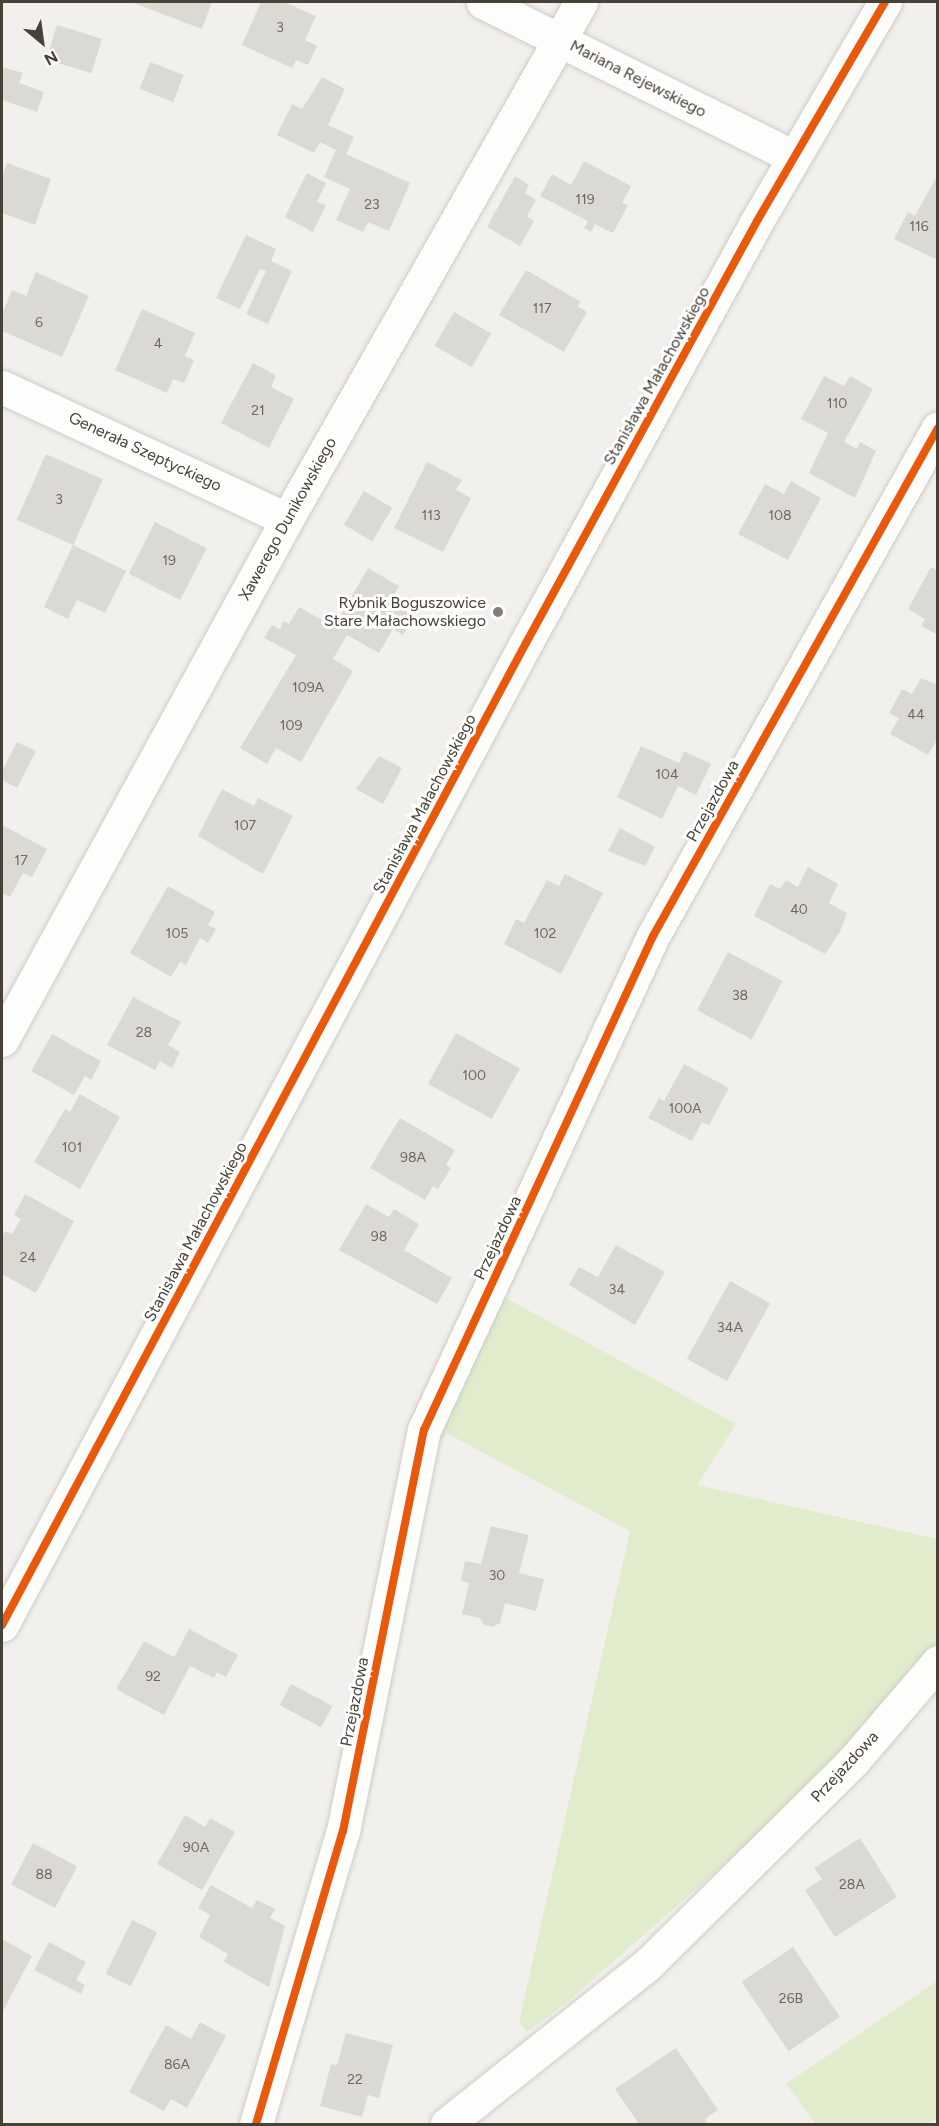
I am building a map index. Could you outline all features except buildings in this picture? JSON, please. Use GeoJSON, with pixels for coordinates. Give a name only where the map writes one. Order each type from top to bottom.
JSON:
{"type":"FeatureCollection","features":[{"type":"Feature","properties":{"kind":"street","name":"Mariana Rejewskiego"},"geometry":{"type":"LineString","coordinates":[[483,2],[794,157]]}},
{"type":"Feature","properties":{"kind":"street","name":"Xawerego Dunikowskiego"},"geometry":{"type":"LineString","coordinates":[[2,1041],[10,1004],[581,2]]}},
{"type":"Feature","properties":{"kind":"street","name":"Stanisława Małachowskiego"},"geometry":{"type":"LineString","coordinates":[[2,1625],[526,643],[794,157],[885,2]]}},
{"type":"Feature","properties":{"kind":"street","name":"Generała Szeptyckiego"},"geometry":{"type":"LineString","coordinates":[[2,387],[287,519]]}},
{"type":"Feature","properties":{"kind":"street","name":"Przejazdowa"},"geometry":{"type":"LineString","coordinates":[[256,2124],[343,1831],[424,1430],[653,936],[938,428]]}},
{"type":"Feature","properties":{"kind":"street","name":"Przejazdowa"},"geometry":{"type":"LineString","coordinates":[[447,2124],[648,1964],[854,1760],[938,1662]]}},
{"type":"Feature","properties":{"kind":"green space"},"geometry":{"type":"Polygon","coordinates":[[[504,1297],[736,1424],[697,1485],[937,1539],[937,1646],[843,1760],[565,2004],[527,2032],[519,2022],[630,1531],[448,1434],[433,1446],[504,1297]]]}},
{"type":"Feature","properties":{"kind":"green space"},"geometry":{"type":"Polygon","coordinates":[[[937,1981],[937,2118],[928,2124],[816,2124],[786,2084],[937,1981]]]}},
{"type":"Feature","properties":{"kind":"cycle path"},"geometry":{"type":"LineString","coordinates":[[2,1625],[526,643],[757,221],[885,2]]}},
{"type":"Feature","properties":{"kind":"cycle path"},"geometry":{"type":"LineString","coordinates":[[256,2124],[343,1831],[424,1430],[653,936],[938,428]]}},
{"type":"Feature","properties":{"kind":"place","name":"Rybnik Boguszowice Stare Małachowskiego"},"geometry":{"type":"Point","coordinates":[498,612]}}]}
